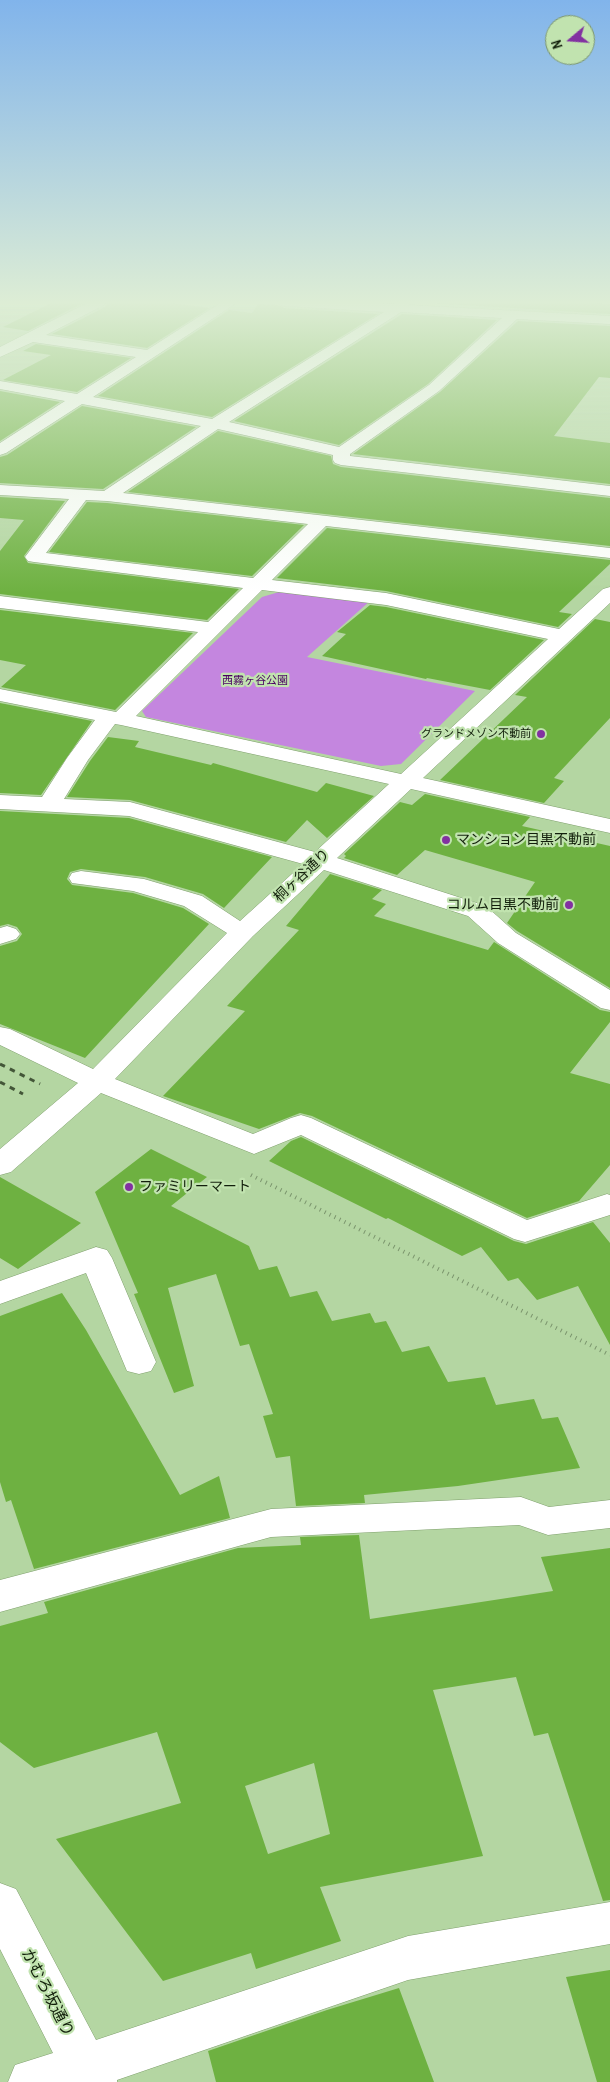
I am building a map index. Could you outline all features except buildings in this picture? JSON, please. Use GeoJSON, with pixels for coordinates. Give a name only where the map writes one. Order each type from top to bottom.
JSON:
{"type":"FeatureCollection","features":[{"type":"Feature","properties":{"kind":"street"},"geometry":{"type":"LineString","coordinates":[[2,448],[78,399]]}},
{"type":"Feature","properties":{"kind":"street"},"geometry":{"type":"LineString","coordinates":[[86,399],[215,424],[342,452],[418,399]]}},
{"type":"Feature","properties":{"kind":"street"},"geometry":{"type":"LineString","coordinates":[[107,496],[254,399]]}},
{"type":"Feature","properties":{"kind":"street"},"geometry":{"type":"LineString","coordinates":[[342,452],[341,460],[610,491]]}},
{"type":"Feature","properties":{"kind":"street"},"geometry":{"type":"LineString","coordinates":[[0,490],[107,496],[610,553]]}},
{"type":"Feature","properties":{"kind":"street"},"geometry":{"type":"LineString","coordinates":[[81,494],[34,557],[386,599],[562,636]]}},
{"type":"Feature","properties":{"kind":"street"},"geometry":{"type":"LineString","coordinates":[[49,804],[78,758],[115,718],[212,628],[322,520]]}},
{"type":"Feature","properties":{"kind":"street","name":"桐ヶ谷通り"},"geometry":{"type":"LineString","coordinates":[[0,1165],[96,1081],[244,931],[610,592]]}},
{"type":"Feature","properties":{"kind":"street"},"geometry":{"type":"LineString","coordinates":[[0,602],[212,628]]}},
{"type":"Feature","properties":{"kind":"street"},"geometry":{"type":"LineString","coordinates":[[0,695],[115,718],[610,826]]}},
{"type":"Feature","properties":{"kind":"street"},"geometry":{"type":"LineString","coordinates":[[0,802],[130,809],[294,855],[319,860],[350,872],[477,911],[507,938],[610,1002]]}},
{"type":"Feature","properties":{"kind":"street"},"geometry":{"type":"LineString","coordinates":[[81,878],[135,884],[193,900],[231,926],[244,931]]}},
{"type":"Feature","properties":{"kind":"street"},"geometry":{"type":"LineString","coordinates":[[0,1036],[96,1081],[254,1145],[301,1124],[525,1232],[607,1204],[610,1205]]}},
{"type":"Feature","properties":{"kind":"street"},"geometry":{"type":"LineString","coordinates":[[0,1293],[96,1258],[139,1362]]}},
{"type":"Feature","properties":{"kind":"street"},"geometry":{"type":"LineString","coordinates":[[0,1596],[271,1523],[521,1512],[548,1521],[610,1514]]}},
{"type":"Feature","properties":{"kind":"street","name":"かむろ坂通り"},"geometry":{"type":"LineString","coordinates":[[0,1904],[90,2074]]}},
{"type":"Feature","properties":{"kind":"street"},"geometry":{"type":"LineString","coordinates":[[32,2082],[90,2074],[408,1958],[610,1923]]}},
{"type":"Feature","properties":{"kind":"path"},"geometry":{"type":"LineString","coordinates":[[245,1173],[610,1355]]}},
{"type":"Feature","properties":{"kind":"green space","name":"西霧ヶ谷公園"},"geometry":{"type":"Polygon","coordinates":[[[279,592],[370,601],[307,657],[475,691],[401,764],[381,766],[146,717],[142,711],[262,597],[279,592]]]}},
{"type":"Feature","properties":{"kind":"railway"},"geometry":{"type":"LineString","coordinates":[[0,1064],[40,1084]]}},
{"type":"Feature","properties":{"kind":"railway"},"geometry":{"type":"LineString","coordinates":[[0,1082],[23,1094]]}},
{"type":"Feature","properties":{"kind":"place","name":"グランドメゾン不動前"},"geometry":{"type":"Point","coordinates":[541,734]}},
{"type":"Feature","properties":{"kind":"place","name":"マンション目黒不動前"},"geometry":{"type":"Point","coordinates":[446,840]}},
{"type":"Feature","properties":{"kind":"place","name":"コルム目黒不動前"},"geometry":{"type":"Point","coordinates":[569,905]}},
{"type":"Feature","properties":{"kind":"place","name":"ファミリーマート"},"geometry":{"type":"Point","coordinates":[129,1187]}}]}
